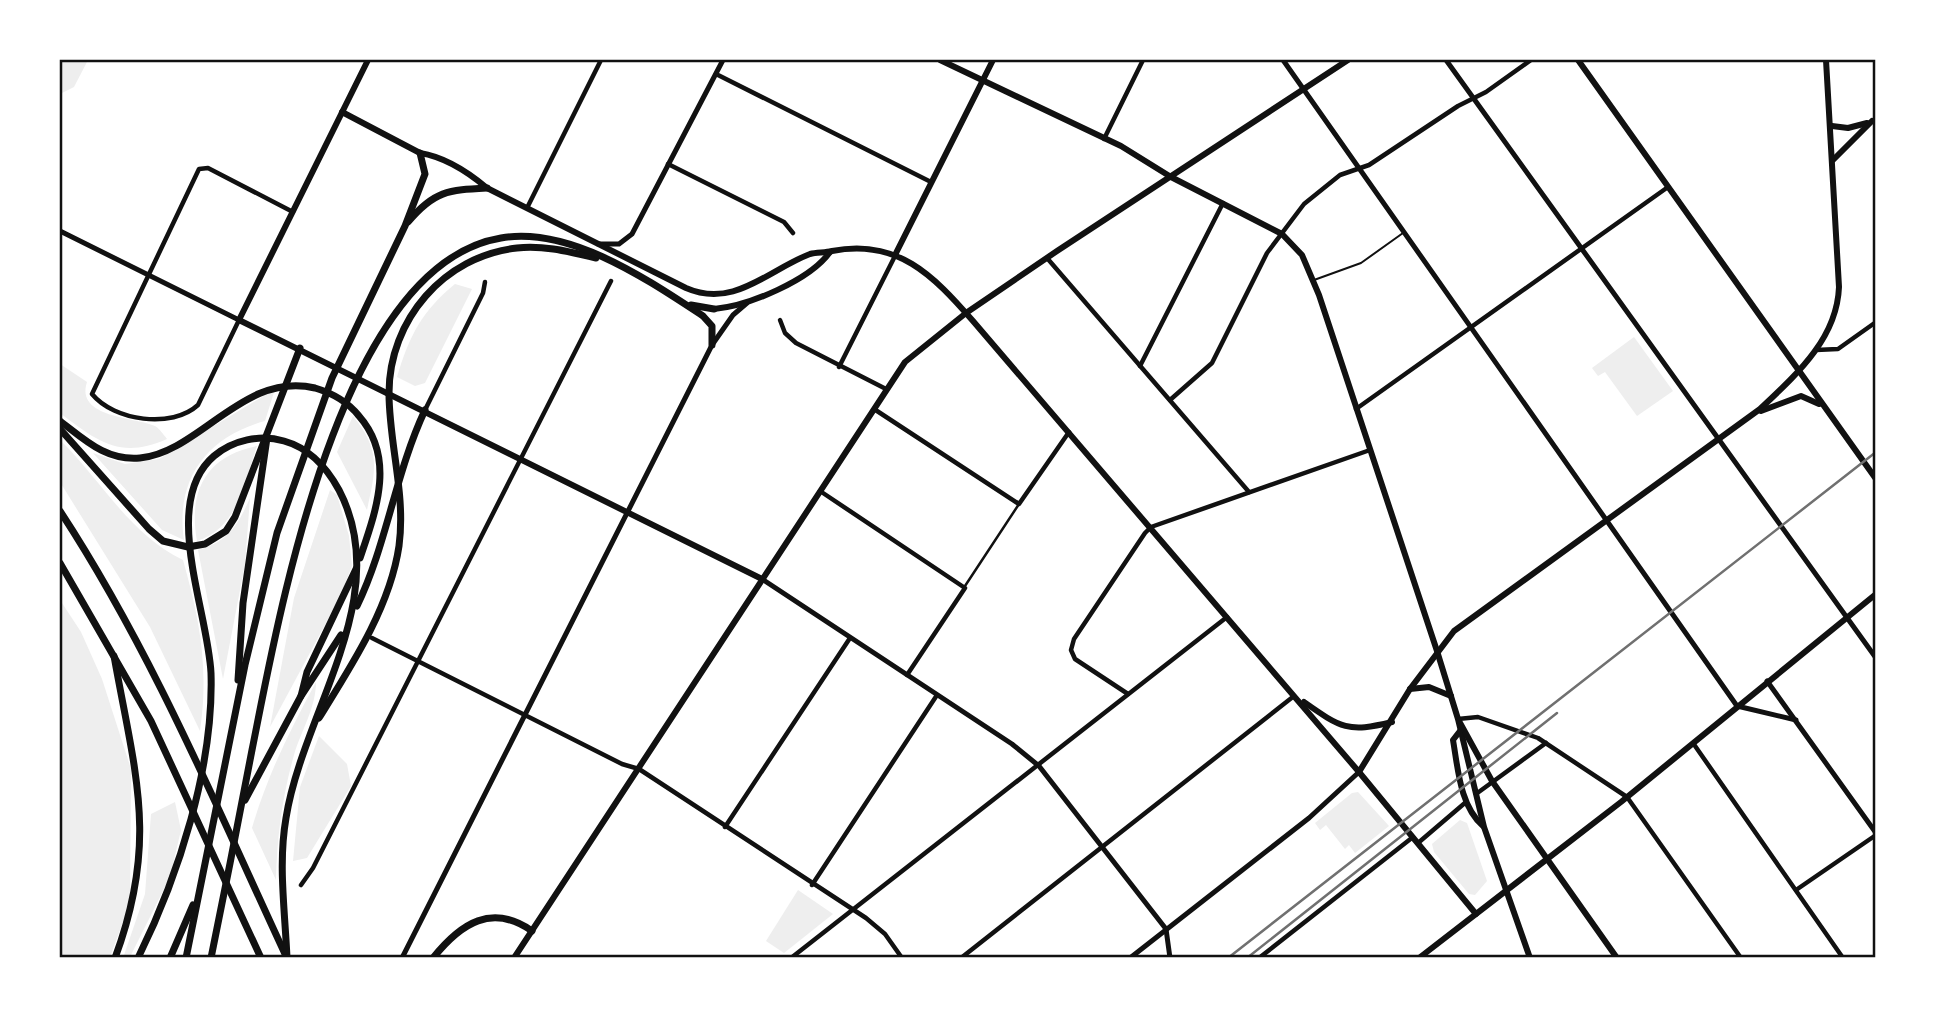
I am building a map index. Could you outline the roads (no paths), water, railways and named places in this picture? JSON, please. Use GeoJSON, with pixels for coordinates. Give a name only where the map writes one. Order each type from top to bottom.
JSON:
{"type":"FeatureCollection","features":[{"type":"Feature","properties":{"kind":"highway"},"geometry":{"type":"LineString","coordinates":[[186,957],[269,564],[297,469],[321,404],[405,226],[425,174],[420,153]]}},
{"type":"Feature","properties":{"kind":"highway"},"geometry":{"type":"LineString","coordinates":[[405,226],[422,205],[440,194],[487,188]]}},
{"type":"Feature","properties":{"kind":"highway"},"geometry":{"type":"LineString","coordinates":[[211,957],[289,579],[342,414],[377,341],[399,307],[425,278],[447,260],[474,246],[502,238],[550,238],[570,243],[611,262],[681,301],[712,326],[712,345]]}},
{"type":"Feature","properties":{"kind":"highway"},"geometry":{"type":"LineString","coordinates":[[314,727],[377,613],[396,559],[401,514],[389,391],[395,350],[411,314],[426,294],[446,276],[480,257],[517,248],[543,248],[611,262]]}},
{"type":"Feature","properties":{"kind":"highway"},"geometry":{"type":"LineString","coordinates":[[681,301],[714,309]]}},
{"type":"Feature","properties":{"kind":"highway"},"geometry":{"type":"LineString","coordinates":[[60,429],[155,535],[170,544],[188,547],[213,541],[231,525],[300,348]]}},
{"type":"Feature","properties":{"kind":"highway"},"geometry":{"type":"LineString","coordinates":[[60,421],[102,452],[119,457],[146,457],[168,448],[261,392],[291,386],[321,390],[348,405],[363,419],[373,437],[380,467],[373,519],[352,577],[307,672],[301,696]]}},
{"type":"Feature","properties":{"kind":"highway"},"geometry":{"type":"LineString","coordinates":[[241,807],[301,696],[338,640],[366,586],[402,466],[425,411]]}},
{"type":"Feature","properties":{"kind":"highway"},"geometry":{"type":"LineString","coordinates":[[237,706],[243,603],[269,430]]}},
{"type":"Feature","properties":{"kind":"highway"},"geometry":{"type":"LineString","coordinates":[[138,957],[178,870],[204,753],[211,692],[204,620],[187,519],[188,500],[198,473],[218,452],[245,440],[274,439],[302,448],[321,464],[336,485],[350,514],[358,545],[354,607],[295,777],[284,832],[282,865],[287,957]]}},
{"type":"Feature","properties":{"kind":"highway"},"geometry":{"type":"LineString","coordinates":[[60,511],[135,636],[189,745],[287,957]]}},
{"type":"Feature","properties":{"kind":"highway"},"geometry":{"type":"LineString","coordinates":[[60,562],[112,650],[181,783],[261,957]]}},
{"type":"Feature","properties":{"kind":"highway"},"geometry":{"type":"LineString","coordinates":[[112,650],[137,778],[141,819],[136,890],[115,957]]}},
{"type":"Feature","properties":{"kind":"highway"},"geometry":{"type":"LineString","coordinates":[[170,957],[200,892]]}},
{"type":"Feature","properties":{"kind":"highway"},"geometry":{"type":"LineString","coordinates":[[433,957],[460,931],[489,917],[509,918],[532,931]]}},
{"type":"Feature","properties":{"kind":"main road"},"geometry":{"type":"LineString","coordinates":[[368,60],[239,320],[762,579]]}},
{"type":"Feature","properties":{"kind":"main road"},"geometry":{"type":"LineString","coordinates":[[940,60],[1104,139],[1282,234],[1302,255],[1437,651],[1458,719],[1484,827],[1530,957]]}},
{"type":"Feature","properties":{"kind":"main road"},"geometry":{"type":"LineString","coordinates":[[895,255],[993,60]]}},
{"type":"Feature","properties":{"kind":"main road"},"geometry":{"type":"LineString","coordinates":[[514,957],[886,389],[911,356],[966,313],[1046,258],[1348,60]]}},
{"type":"Feature","properties":{"kind":"main road"},"geometry":{"type":"LineString","coordinates":[[1578,60],[1875,479]]}},
{"type":"Feature","properties":{"kind":"main road"},"geometry":{"type":"LineString","coordinates":[[1359,772],[1410,689],[1437,651],[1464,623],[1753,415],[1799,372],[1816,350],[1834,320],[1838,301],[1832,126],[1826,60]]}},
{"type":"Feature","properties":{"kind":"main road"},"geometry":{"type":"LineString","coordinates":[[342,112],[420,153],[439,158],[472,175],[487,188],[685,288],[713,295],[735,292],[812,254],[862,247],[895,255],[930,276],[1070,432],[1295,695],[1476,914]]}},
{"type":"Feature","properties":{"kind":"main road"},"geometry":{"type":"LineString","coordinates":[[1832,126],[1848,128],[1874,120]]}},
{"type":"Feature","properties":{"kind":"main road"},"geometry":{"type":"LineString","coordinates":[[1833,160],[1874,120]]}},
{"type":"Feature","properties":{"kind":"main road"},"geometry":{"type":"LineString","coordinates":[[714,309],[747,303],[819,267],[830,251]]}},
{"type":"Feature","properties":{"kind":"main road"},"geometry":{"type":"LineString","coordinates":[[1753,415],[1801,396],[1814,400],[1827,411]]}},
{"type":"Feature","properties":{"kind":"main road"},"geometry":{"type":"LineString","coordinates":[[1419,957],[1549,860],[1875,594]]}},
{"type":"Feature","properties":{"kind":"main road"},"geometry":{"type":"LineString","coordinates":[[1410,689],[1429,687],[1451,696]]}},
{"type":"Feature","properties":{"kind":"main road"},"geometry":{"type":"LineString","coordinates":[[1295,695],[1341,725],[1359,730],[1392,722]]}},
{"type":"Feature","properties":{"kind":"main road"},"geometry":{"type":"LineString","coordinates":[[1458,719],[1492,781],[1617,957]]}},
{"type":"Feature","properties":{"kind":"main road"},"geometry":{"type":"LineString","coordinates":[[1460,731],[1453,740],[1467,802],[1472,816],[1484,827]]}},
{"type":"Feature","properties":{"kind":"street"},"geometry":{"type":"LineString","coordinates":[[527,208],[601,60]]}},
{"type":"Feature","properties":{"kind":"street"},"geometry":{"type":"LineString","coordinates":[[598,244],[619,244],[628,239],[723,60]]}},
{"type":"Feature","properties":{"kind":"street"},"geometry":{"type":"LineString","coordinates":[[1104,139],[1143,60]]}},
{"type":"Feature","properties":{"kind":"street"},"geometry":{"type":"LineString","coordinates":[[1283,60],[1357,169],[1737,706],[1796,720]]}},
{"type":"Feature","properties":{"kind":"street"},"geometry":{"type":"LineString","coordinates":[[1446,60],[1875,658]]}},
{"type":"Feature","properties":{"kind":"street"},"geometry":{"type":"LineString","coordinates":[[1170,400],[1212,363],[1267,253],[1304,204],[1340,174],[1369,165],[1531,60]]}},
{"type":"Feature","properties":{"kind":"street"},"geometry":{"type":"LineString","coordinates":[[716,74],[932,182]]}},
{"type":"Feature","properties":{"kind":"street"},"geometry":{"type":"LineString","coordinates":[[668,164],[784,222],[793,233]]}},
{"type":"Feature","properties":{"kind":"street"},"geometry":{"type":"LineString","coordinates":[[60,231],[148,275],[239,320],[198,405],[183,415],[152,419],[111,408],[92,394],[99,375],[148,275],[199,169],[205,167],[293,212]]}},
{"type":"Feature","properties":{"kind":"street"},"geometry":{"type":"LineString","coordinates":[[1356,409],[1668,187]]}},
{"type":"Feature","properties":{"kind":"street"},"geometry":{"type":"LineString","coordinates":[[1140,366],[1223,203]]}},
{"type":"Feature","properties":{"kind":"street"},"geometry":{"type":"LineString","coordinates":[[839,367],[895,255]]}},
{"type":"Feature","properties":{"kind":"street"},"geometry":{"type":"LineString","coordinates":[[1046,258],[1249,492]]}},
{"type":"Feature","properties":{"kind":"street"},"geometry":{"type":"LineString","coordinates":[[301,885],[308,879],[611,281]]}},
{"type":"Feature","properties":{"kind":"street"},"geometry":{"type":"LineString","coordinates":[[425,411],[483,293],[485,282]]}},
{"type":"Feature","properties":{"kind":"street"},"geometry":{"type":"LineString","coordinates":[[402,957],[712,345],[733,315],[747,303]]}},
{"type":"Feature","properties":{"kind":"street"},"geometry":{"type":"LineString","coordinates":[[780,320],[790,338],[839,367],[886,389]]}},
{"type":"Feature","properties":{"kind":"street"},"geometry":{"type":"LineString","coordinates":[[1816,350],[1838,349],[1875,322]]}},
{"type":"Feature","properties":{"kind":"street"},"geometry":{"type":"LineString","coordinates":[[874,408],[1019,504]]}},
{"type":"Feature","properties":{"kind":"street"},"geometry":{"type":"LineString","coordinates":[[907,675],[1019,504],[1070,432]]}},
{"type":"Feature","properties":{"kind":"street"},"geometry":{"type":"LineString","coordinates":[[1128,694],[1075,659],[1071,650],[1074,639],[1151,527],[1370,450]]}},
{"type":"Feature","properties":{"kind":"street"},"geometry":{"type":"LineString","coordinates":[[820,491],[964,587]]}},
{"type":"Feature","properties":{"kind":"street"},"geometry":{"type":"LineString","coordinates":[[762,579],[1012,744],[1039,766],[1166,929],[1170,957]]}},
{"type":"Feature","properties":{"kind":"street"},"geometry":{"type":"LineString","coordinates":[[791,957],[1228,617]]}},
{"type":"Feature","properties":{"kind":"street"},"geometry":{"type":"LineString","coordinates":[[372,638],[622,764],[639,769],[852,910],[885,934],[902,957]]}},
{"type":"Feature","properties":{"kind":"street"},"geometry":{"type":"LineString","coordinates":[[726,827],[850,638]]}},
{"type":"Feature","properties":{"kind":"street"},"geometry":{"type":"LineString","coordinates":[[1767,681],[1875,834],[1796,890]]}},
{"type":"Feature","properties":{"kind":"street"},"geometry":{"type":"LineString","coordinates":[[812,885],[937,695]]}},
{"type":"Feature","properties":{"kind":"street"},"geometry":{"type":"LineString","coordinates":[[961,957],[1295,695]]}},
{"type":"Feature","properties":{"kind":"street"},"geometry":{"type":"LineString","coordinates":[[1458,719],[1478,717],[1546,743],[1628,797],[1741,957]]}},
{"type":"Feature","properties":{"kind":"street"},"geometry":{"type":"LineString","coordinates":[[1475,794],[1546,743]]}},
{"type":"Feature","properties":{"kind":"street"},"geometry":{"type":"LineString","coordinates":[[1693,743],[1843,957]]}},
{"type":"Feature","properties":{"kind":"street"},"geometry":{"type":"LineString","coordinates":[[1130,957],[1310,818],[1359,772]]}},
{"type":"Feature","properties":{"kind":"street"},"geometry":{"type":"LineString","coordinates":[[1418,843],[1467,802]]}},
{"type":"Feature","properties":{"kind":"street"},"geometry":{"type":"LineString","coordinates":[[1259,957],[1412,837]]}},
{"type":"Feature","properties":{"kind":"lane"},"geometry":{"type":"LineString","coordinates":[[1312,280],[1361,263],[1403,233]]}},
{"type":"Feature","properties":{"kind":"railway"},"geometry":{"type":"LineString","coordinates":[[1228,958],[1876,452]]}},
{"type":"Feature","properties":{"kind":"railway"},"geometry":{"type":"LineString","coordinates":[[1247,958],[1557,713]]}}]}
